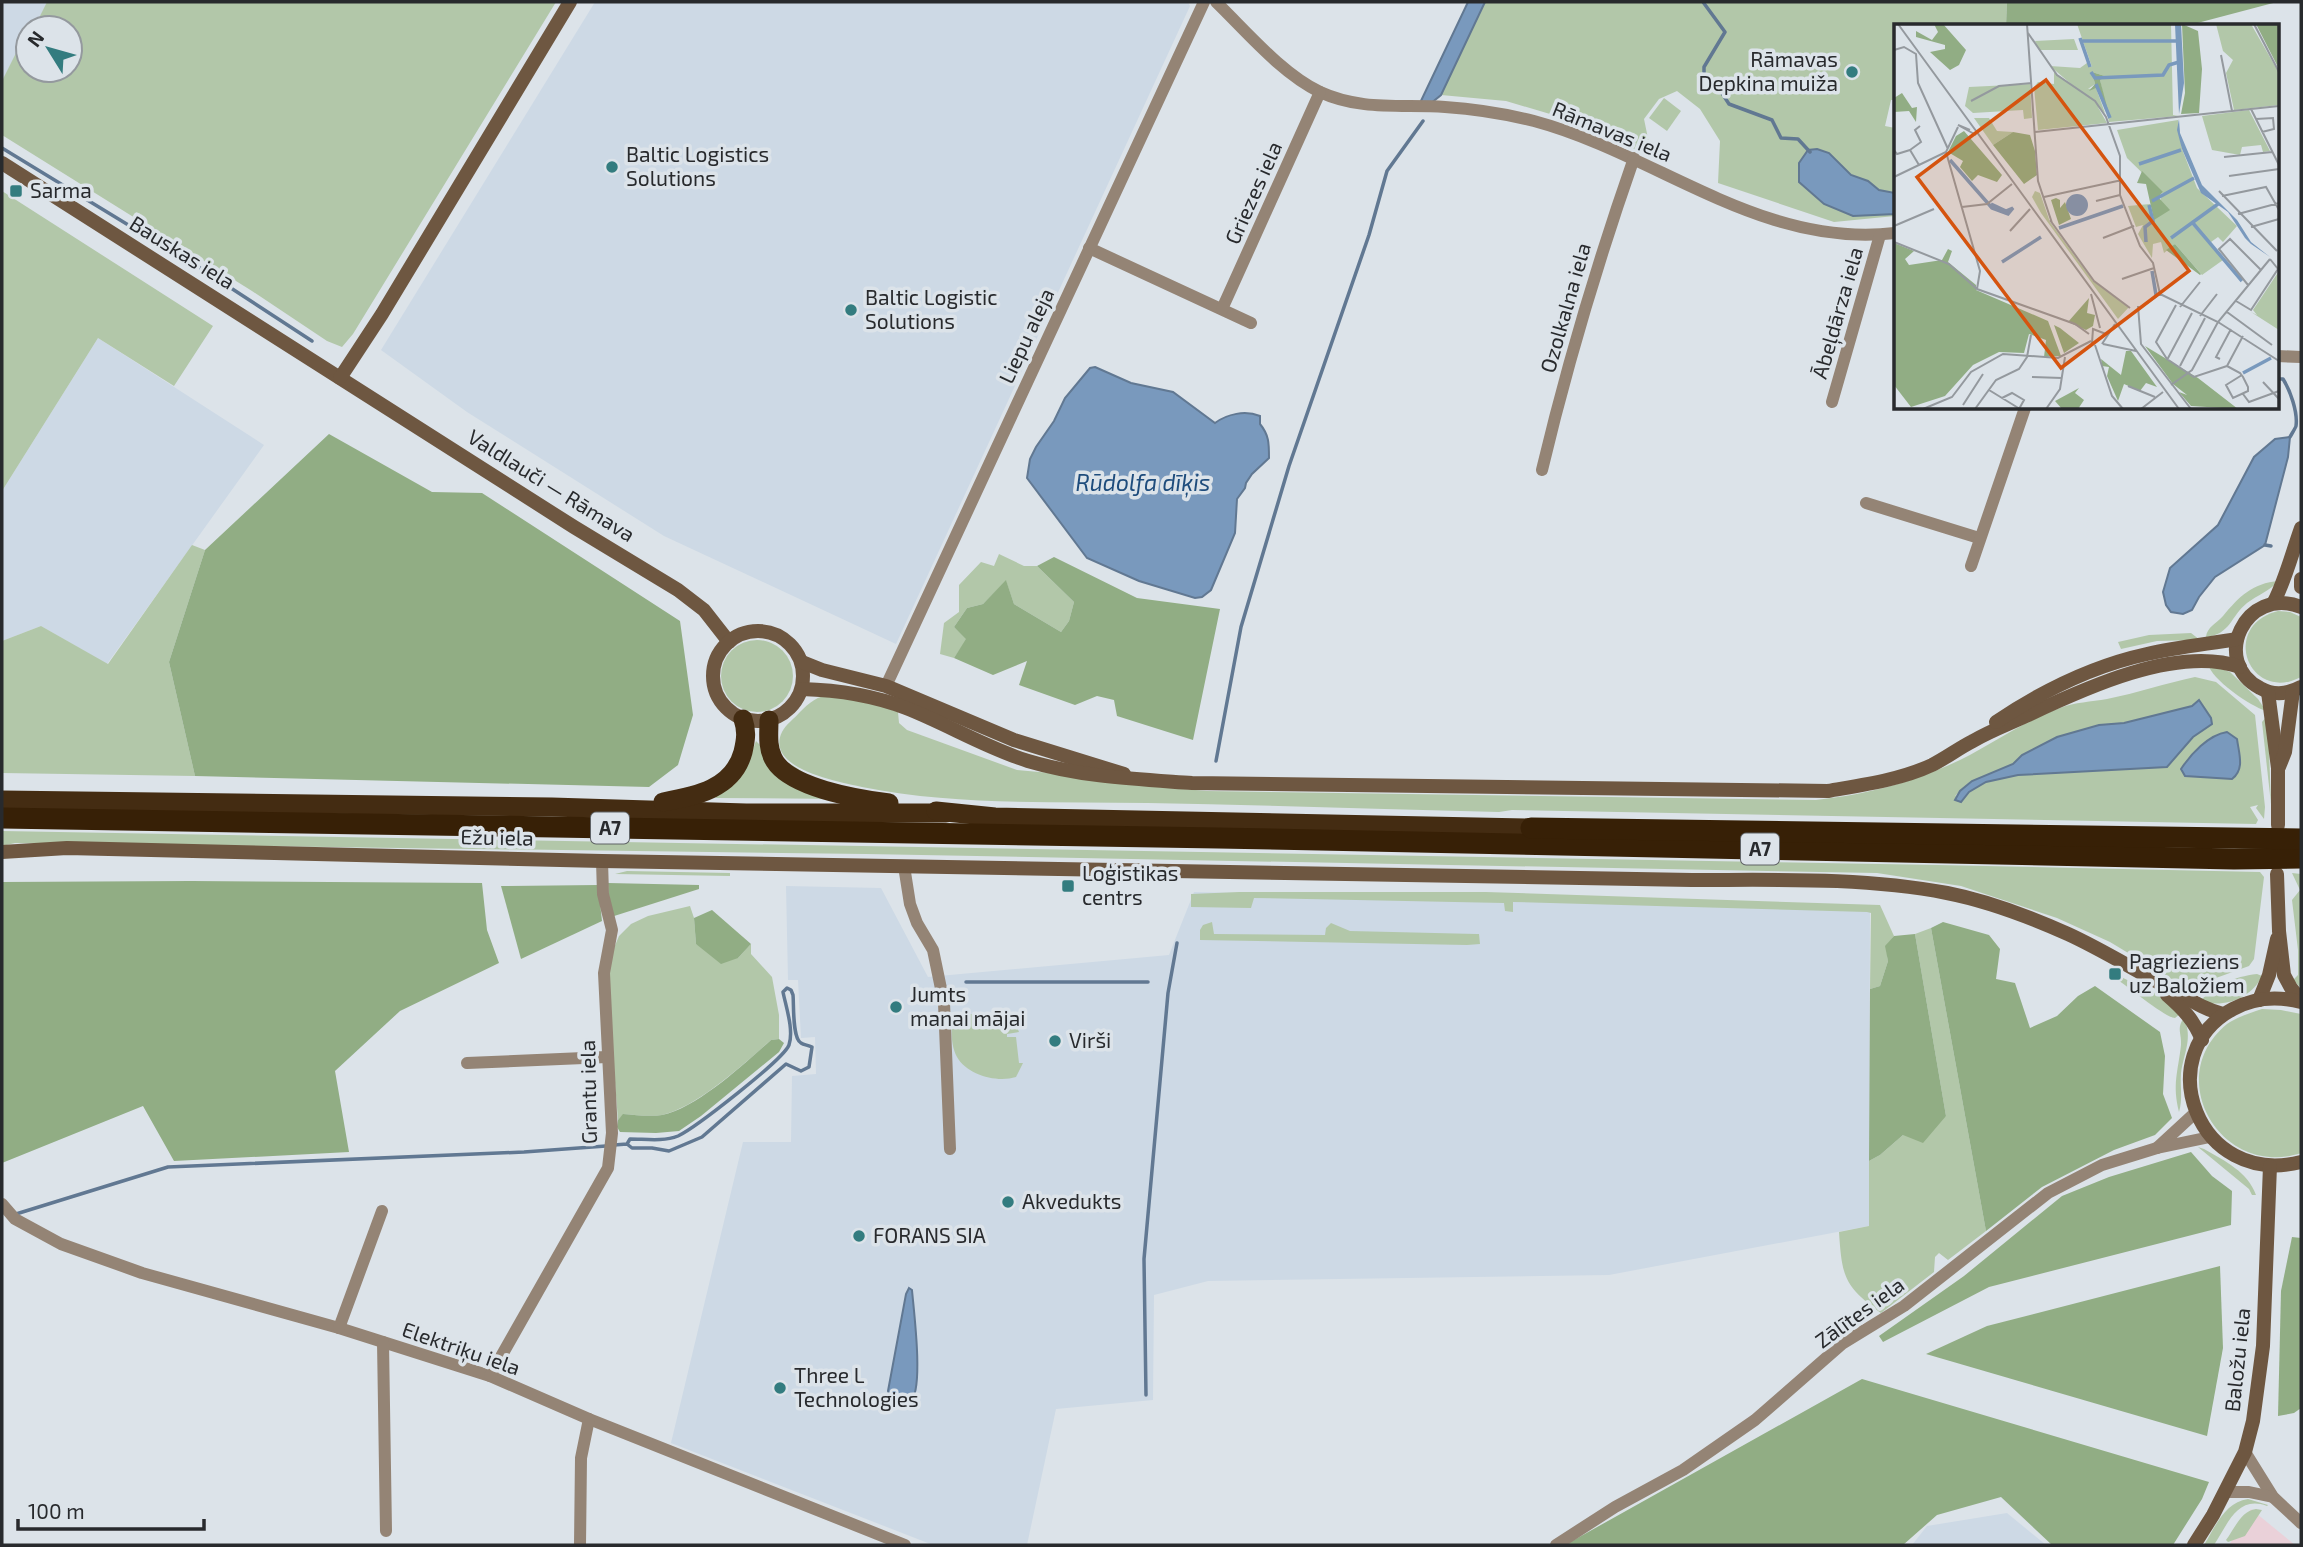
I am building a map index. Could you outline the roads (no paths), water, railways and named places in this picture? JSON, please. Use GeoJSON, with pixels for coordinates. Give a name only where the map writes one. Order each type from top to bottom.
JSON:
{"type":"FeatureCollection","features":[{"type":"Feature","properties":{"kind":"highway"},"geometry":{"type":"LineString","coordinates":[[617,809],[688,798],[724,781],[735,771],[741,758],[747,736],[743,719]]}},
{"type":"Feature","properties":{"kind":"highway"},"geometry":{"type":"LineString","coordinates":[[769,720],[768,743],[774,761],[798,780],[851,796],[946,813]]}},
{"type":"Feature","properties":{"kind":"highway","name":"A7"},"geometry":{"type":"LineString","coordinates":[[2,800],[746,813],[946,813],[995,817],[1531,828],[2301,839]]}},
{"type":"Feature","properties":{"kind":"highway","name":"A7"},"geometry":{"type":"LineString","coordinates":[[2,818],[1219,838],[2234,859],[2301,858]]}},
{"type":"Feature","properties":{"kind":"main road"},"geometry":{"type":"LineString","coordinates":[[340,378],[382,314],[570,2]]}},
{"type":"Feature","properties":{"kind":"main road","name":"Bauskas iela"},"geometry":{"type":"LineString","coordinates":[[2,163],[340,378]]}},
{"type":"Feature","properties":{"kind":"main road","name":"Valdlauči — Rāmava"},"geometry":{"type":"LineString","coordinates":[[340,378],[678,590],[704,610],[729,642]]}},
{"type":"Feature","properties":{"kind":"main road"},"geometry":{"type":"LineString","coordinates":[[2274,602],[2286,580],[2290,558],[2301,530]]}},
{"type":"Feature","properties":{"kind":"main road"},"geometry":{"type":"LineString","coordinates":[[2301,579],[2301,587]]}},
{"type":"Feature","properties":{"kind":"main road"},"geometry":{"type":"LineString","coordinates":[[2278,768],[2285,752],[2297,689],[2277,694],[2257,687],[2240,667],[2236,653],[2237,639],[2241,626],[2261,607],[2274,602],[2301,607]]}},
{"type":"Feature","properties":{"kind":"main road"},"geometry":{"type":"LineString","coordinates":[[754,631],[780,636],[791,644],[802,662],[802,690],[791,707],[769,720],[743,719],[732,713],[714,688],[714,666],[720,653],[729,642],[740,635],[754,631]]}},
{"type":"Feature","properties":{"kind":"main road"},"geometry":{"type":"LineString","coordinates":[[1973,741],[2037,695],[2086,673],[2145,654],[2237,639]]}},
{"type":"Feature","properties":{"kind":"main road"},"geometry":{"type":"LineString","coordinates":[[802,690],[845,692],[880,700],[906,708],[976,740],[1043,765],[1104,778],[1192,783],[1828,791],[1916,772],[1973,741],[2077,692],[2144,670],[2206,660],[2222,661],[2240,667]]}},
{"type":"Feature","properties":{"kind":"main road"},"geometry":{"type":"LineString","coordinates":[[802,662],[822,670],[886,686],[1014,740],[1137,779]]}},
{"type":"Feature","properties":{"kind":"main road"},"geometry":{"type":"LineString","coordinates":[[2268,692],[2278,768],[2278,825]]}},
{"type":"Feature","properties":{"kind":"main road","name":"Ežu iela"},"geometry":{"type":"LineString","coordinates":[[2,852],[67,848],[602,861],[1678,880],[1828,880],[1947,893],[1988,904],[2068,934],[2157,983]]}},
{"type":"Feature","properties":{"kind":"main road"},"geometry":{"type":"LineString","coordinates":[[2277,874],[2284,975],[2301,1001]]}},
{"type":"Feature","properties":{"kind":"main road"},"geometry":{"type":"LineString","coordinates":[[2259,999],[2269,975],[2279,931]]}},
{"type":"Feature","properties":{"kind":"main road"},"geometry":{"type":"LineString","coordinates":[[2157,983],[2193,1003],[2223,1014]]}},
{"type":"Feature","properties":{"kind":"main road"},"geometry":{"type":"LineString","coordinates":[[2157,983],[2186,1011],[2202,1040]]}},
{"type":"Feature","properties":{"kind":"main road"},"geometry":{"type":"LineString","coordinates":[[2301,1001],[2259,999],[2223,1014],[2202,1040],[2194,1056],[2191,1073],[2195,1112],[2210,1137],[2237,1158],[2270,1166],[2301,1162]]}},
{"type":"Feature","properties":{"kind":"main road","name":"Baložu iela"},"geometry":{"type":"LineString","coordinates":[[2194,1545],[2245,1452],[2253,1421],[2263,1346],[2270,1166]]}},
{"type":"Feature","properties":{"kind":"street","name":"Liepu aleja"},"geometry":{"type":"LineString","coordinates":[[886,686],[1204,2]]}},
{"type":"Feature","properties":{"kind":"street","name":"Rāmavas iela"},"geometry":{"type":"LineString","coordinates":[[1216,2],[1287,72],[1320,92],[1359,105],[1445,107],[1533,121],[1634,158],[1695,190],[1784,223],[1826,233],[1894,233]]}},
{"type":"Feature","properties":{"kind":"street","name":"Griezes iela"},"geometry":{"type":"LineString","coordinates":[[1222,309],[1320,92]]}},
{"type":"Feature","properties":{"kind":"street","name":"Ozolkalna iela"},"geometry":{"type":"LineString","coordinates":[[1542,470],[1560,394],[1634,158]]}},
{"type":"Feature","properties":{"kind":"street","name":"Ābeļdārza iela"},"geometry":{"type":"LineString","coordinates":[[1832,402],[1880,234]]}},
{"type":"Feature","properties":{"kind":"street"},"geometry":{"type":"LineString","coordinates":[[1089,248],[1251,323]]}},
{"type":"Feature","properties":{"kind":"street"},"geometry":{"type":"LineString","coordinates":[[2278,356],[2301,357]]}},
{"type":"Feature","properties":{"kind":"street"},"geometry":{"type":"LineString","coordinates":[[1971,566],[2024,410]]}},
{"type":"Feature","properties":{"kind":"street"},"geometry":{"type":"LineString","coordinates":[[1866,503],[1979,538]]}},
{"type":"Feature","properties":{"kind":"street","name":"Grantu iela"},"geometry":{"type":"LineString","coordinates":[[490,1376],[608,1168],[612,1133],[604,973],[612,930],[603,894],[602,861]]}},
{"type":"Feature","properties":{"kind":"street"},"geometry":{"type":"LineString","coordinates":[[904,866],[910,904],[917,923],[933,950],[944,1003],[950,1149]]}},
{"type":"Feature","properties":{"kind":"street"},"geometry":{"type":"LineString","coordinates":[[467,1063],[607,1056]]}},
{"type":"Feature","properties":{"kind":"street","name":"Zālītes iela"},"geometry":{"type":"LineString","coordinates":[[2157,1148],[2195,1112]]}},
{"type":"Feature","properties":{"kind":"street","name":"Zālītes iela"},"geometry":{"type":"LineString","coordinates":[[1556,1545],[1615,1507],[1683,1469],[1755,1420],[1842,1344],[1904,1306],[2048,1193],[2102,1165],[2157,1148],[2210,1137]]}},
{"type":"Feature","properties":{"kind":"street","name":"Elektriķu iela"},"geometry":{"type":"LineString","coordinates":[[2,1204],[15,1219],[61,1244],[142,1273],[339,1328],[490,1376],[589,1419],[905,1545]]}},
{"type":"Feature","properties":{"kind":"street"},"geometry":{"type":"LineString","coordinates":[[339,1328],[382,1211]]}},
{"type":"Feature","properties":{"kind":"street"},"geometry":{"type":"LineString","coordinates":[[383,1342],[386,1531]]}},
{"type":"Feature","properties":{"kind":"street"},"geometry":{"type":"LineString","coordinates":[[580,1545],[580,1458],[589,1419]]}},
{"type":"Feature","properties":{"kind":"street"},"geometry":{"type":"LineString","coordinates":[[2245,1452],[2273,1497],[2301,1523]]}},
{"type":"Feature","properties":{"kind":"street"},"geometry":{"type":"LineString","coordinates":[[2225,1492],[2249,1492],[2273,1497]]}},
{"type":"Feature","properties":{"kind":"water"},"geometry":{"type":"Polygon","coordinates":[[[1468,2],[1485,2],[1441,95],[1430,104],[1420,103],[1468,2]]]}},
{"type":"Feature","properties":{"kind":"water"},"geometry":{"type":"Polygon","coordinates":[[[1817,149],[1829,153],[1851,175],[1868,181],[1879,190],[1894,193],[1894,214],[1853,216],[1824,204],[1799,182],[1799,163],[1808,150],[1817,149]]]}},
{"type":"Feature","properties":{"kind":"water","name":"Rūdolfa dīķis"},"geometry":{"type":"Polygon","coordinates":[[[1095,367],[1131,383],[1173,392],[1215,423],[1236,414],[1260,416],[1260,424],[1268,440],[1269,458],[1252,474],[1237,499],[1235,533],[1211,590],[1202,597],[1195,598],[1139,581],[1087,558],[1027,478],[1030,459],[1065,398],[1090,368],[1095,367]]]}},
{"type":"Feature","properties":{"kind":"water"},"geometry":{"type":"Polygon","coordinates":[[[2290,437],[2288,457],[2265,545],[2215,577],[2192,610],[2183,614],[2171,612],[2163,592],[2170,568],[2218,525],[2254,457],[2275,439],[2290,437]]]}},
{"type":"Feature","properties":{"kind":"water"},"geometry":{"type":"Polygon","coordinates":[[[2199,700],[2212,724],[2193,737],[2167,767],[2018,775],[1986,782],[1969,792],[1961,802],[1955,800],[1960,791],[1972,781],[2013,764],[2022,755],[2057,737],[2099,725],[2124,723],[2192,706],[2199,700]]]}},
{"type":"Feature","properties":{"kind":"water"},"geometry":{"type":"Polygon","coordinates":[[[2227,732],[2237,739],[2240,761],[2236,775],[2232,779],[2185,776],[2181,769],[2195,751],[2213,737],[2227,732]]]}},
{"type":"Feature","properties":{"kind":"water"},"geometry":{"type":"Polygon","coordinates":[[[909,1288],[912,1290],[917,1364],[912,1400],[889,1394],[888,1391],[909,1288]]]}},
{"type":"Feature","properties":{"kind":"waterway"},"geometry":{"type":"LineString","coordinates":[[1703,2],[1725,32],[1704,67],[1704,80],[1718,87],[1729,104],[1772,120],[1781,138],[1798,139],[1810,152]]}},
{"type":"Feature","properties":{"kind":"waterway"},"geometry":{"type":"LineString","coordinates":[[1216,761],[1241,627],[1289,466],[1369,235],[1387,171],[1423,121]]}},
{"type":"Feature","properties":{"kind":"waterway"},"geometry":{"type":"LineString","coordinates":[[2,148],[171,251]]}},
{"type":"Feature","properties":{"kind":"waterway"},"geometry":{"type":"LineString","coordinates":[[191,262],[312,341]]}},
{"type":"Feature","properties":{"kind":"waterway"},"geometry":{"type":"LineString","coordinates":[[2278,379],[2283,379],[2295,408],[2296,426],[2290,437]]}},
{"type":"Feature","properties":{"kind":"waterway"},"geometry":{"type":"LineString","coordinates":[[2265,545],[2271,546]]}},
{"type":"Feature","properties":{"kind":"waterway"},"geometry":{"type":"LineString","coordinates":[[1146,1395],[1144,1259],[1168,993],[1177,943]]}},
{"type":"Feature","properties":{"kind":"waterway"},"geometry":{"type":"LineString","coordinates":[[966,982],[1148,982]]}},
{"type":"Feature","properties":{"kind":"waterway"},"geometry":{"type":"LineString","coordinates":[[614,1145],[627,1144],[630,1139],[660,1140],[678,1136],[719,1108],[772,1064],[789,1045],[790,1026],[783,992],[787,988],[791,990],[796,1035],[801,1043],[812,1047],[809,1067],[801,1071],[786,1064],[702,1137],[669,1151],[632,1148],[627,1144]]}},
{"type":"Feature","properties":{"kind":"waterway"},"geometry":{"type":"LineString","coordinates":[[16,1214],[168,1167],[606,1146]]}},
{"type":"Feature","properties":{"kind":"place","name":"Rāmavas Depkina muiža"},"geometry":{"type":"Point","coordinates":[1852,72]}},
{"type":"Feature","properties":{"kind":"place","name":"Baltic Logistics Solutions"},"geometry":{"type":"Point","coordinates":[612,167]}},
{"type":"Feature","properties":{"kind":"place","name":"Sarma"},"geometry":{"type":"Point","coordinates":[16,191]}},
{"type":"Feature","properties":{"kind":"place","name":"Baltic Logistic Solutions"},"geometry":{"type":"Point","coordinates":[851,310]}},
{"type":"Feature","properties":{"kind":"place","name":"Loģistikas centrs"},"geometry":{"type":"Point","coordinates":[1068,886]}},
{"type":"Feature","properties":{"kind":"place","name":"Pagrieziens uz Baložiem"},"geometry":{"type":"Point","coordinates":[2115,974]}},
{"type":"Feature","properties":{"kind":"place","name":"Jumts manai mājai"},"geometry":{"type":"Point","coordinates":[896,1007]}},
{"type":"Feature","properties":{"kind":"place","name":"Virši"},"geometry":{"type":"Point","coordinates":[1055,1041]}},
{"type":"Feature","properties":{"kind":"place","name":"Akvedukts"},"geometry":{"type":"Point","coordinates":[1008,1202]}},
{"type":"Feature","properties":{"kind":"place","name":"FORANS SIA"},"geometry":{"type":"Point","coordinates":[859,1236]}},
{"type":"Feature","properties":{"kind":"place","name":"Three L Technologies"},"geometry":{"type":"Point","coordinates":[780,1388]}}]}
